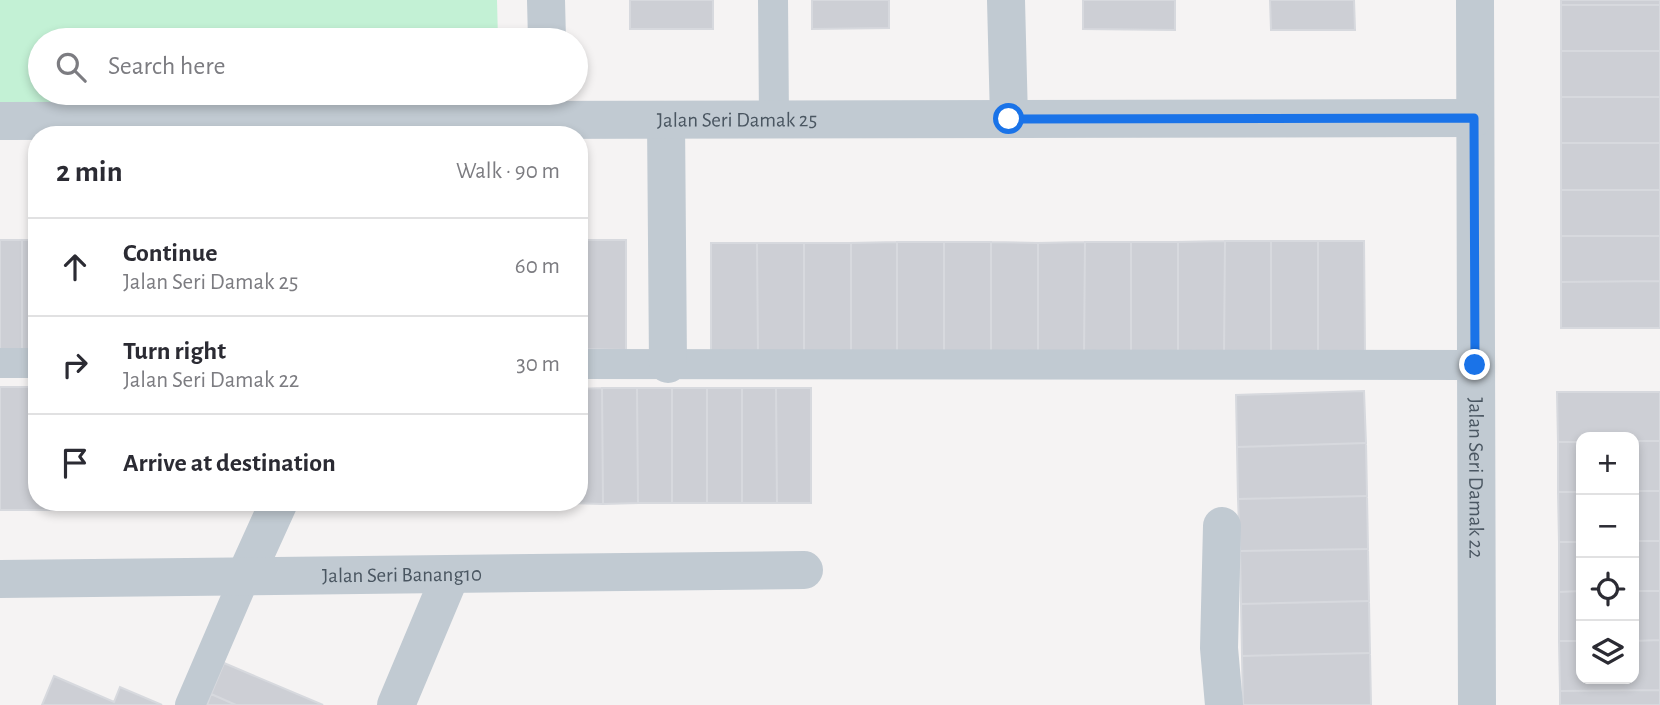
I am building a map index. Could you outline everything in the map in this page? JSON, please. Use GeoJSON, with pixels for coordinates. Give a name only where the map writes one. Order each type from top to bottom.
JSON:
{"type":"FeatureCollection","features":[{"type":"Feature","properties":{"kind":"street"},"geometry":{"type":"LineString","coordinates":[[546,0],[547,28]]}},
{"type":"Feature","properties":{"kind":"street"},"geometry":{"type":"LineString","coordinates":[[1006,0],[1009,119]]}},
{"type":"Feature","properties":{"kind":"street","name":"Jalan Seri Damak 22"},"geometry":{"type":"LineString","coordinates":[[1475,0],[1477,705]]}},
{"type":"Feature","properties":{"kind":"street","name":"Jalan Seri Damak 25"},"geometry":{"type":"LineString","coordinates":[[0,121],[549,106],[666,120],[1474,118]]}},
{"type":"Feature","properties":{"kind":"street"},"geometry":{"type":"LineString","coordinates":[[666,120],[668,364]]}},
{"type":"Feature","properties":{"kind":"street"},"geometry":{"type":"LineString","coordinates":[[245,577],[275,511]]}},
{"type":"Feature","properties":{"kind":"street"},"geometry":{"type":"LineString","coordinates":[[1222,526],[1219,648],[1224,705]]}},
{"type":"Feature","properties":{"kind":"street","name":"Jalan Seri Banang10"},"geometry":{"type":"LineString","coordinates":[[0,579],[804,570]]}},
{"type":"Feature","properties":{"kind":"street"},"geometry":{"type":"LineString","coordinates":[[396,705],[451,574]]}},
{"type":"Feature","properties":{"kind":"lane"},"geometry":{"type":"LineString","coordinates":[[772,0],[774,120]]}},
{"type":"Feature","properties":{"kind":"lane"},"geometry":{"type":"LineString","coordinates":[[0,363],[28,363]]}},
{"type":"Feature","properties":{"kind":"lane"},"geometry":{"type":"LineString","coordinates":[[588,364],[1475,365]]}},
{"type":"Feature","properties":{"kind":"lane"},"geometry":{"type":"LineString","coordinates":[[190,705],[245,577]]}},
{"type":"Feature","properties":{"kind":"green space"},"geometry":{"type":"Polygon","coordinates":[[[0,0],[497,0],[498,28],[28,28],[28,105],[450,105],[448,106],[0,106],[0,0]]]}},
{"type":"Feature","properties":{"kind":"building"},"geometry":{"type":"Polygon","coordinates":[[[630,0],[713,0],[713,29],[630,29],[630,0]]]}},
{"type":"Feature","properties":{"kind":"building"},"geometry":{"type":"Polygon","coordinates":[[[812,0],[889,0],[889,28],[812,29],[812,0]]]}},
{"type":"Feature","properties":{"kind":"building"},"geometry":{"type":"Polygon","coordinates":[[[1083,0],[1175,0],[1175,30],[1083,29],[1083,0]]]}},
{"type":"Feature","properties":{"kind":"building"},"geometry":{"type":"Polygon","coordinates":[[[1270,0],[1354,0],[1355,30],[1271,30],[1270,0]]]}},
{"type":"Feature","properties":{"kind":"building"},"geometry":{"type":"Polygon","coordinates":[[[1561,0],[1660,0],[1660,5],[1561,5],[1561,0]]]}},
{"type":"Feature","properties":{"kind":"building"},"geometry":{"type":"Polygon","coordinates":[[[1561,5],[1660,5],[1660,51],[1561,51],[1561,5]]]}},
{"type":"Feature","properties":{"kind":"building"},"geometry":{"type":"Polygon","coordinates":[[[1561,51],[1660,51],[1660,97],[1561,97],[1561,51]]]}},
{"type":"Feature","properties":{"kind":"building"},"geometry":{"type":"Polygon","coordinates":[[[1561,97],[1660,97],[1660,143],[1561,143],[1561,97]]]}},
{"type":"Feature","properties":{"kind":"building"},"geometry":{"type":"Polygon","coordinates":[[[1561,143],[1660,143],[1660,190],[1561,190],[1561,143]]]}},
{"type":"Feature","properties":{"kind":"building"},"geometry":{"type":"Polygon","coordinates":[[[1561,190],[1660,190],[1660,236],[1561,236],[1561,190]]]}},
{"type":"Feature","properties":{"kind":"building"},"geometry":{"type":"Polygon","coordinates":[[[1561,236],[1660,236],[1660,281],[1561,282],[1561,236]]]}},
{"type":"Feature","properties":{"kind":"building"},"geometry":{"type":"Polygon","coordinates":[[[0,240],[22,240],[22,350],[0,350],[0,240]]]}},
{"type":"Feature","properties":{"kind":"building"},"geometry":{"type":"Polygon","coordinates":[[[22,240],[28,240],[28,350],[22,350],[22,240]]]}},
{"type":"Feature","properties":{"kind":"building"},"geometry":{"type":"Polygon","coordinates":[[[588,240],[626,240],[626,350],[588,349],[588,240]]]}},
{"type":"Feature","properties":{"kind":"building"},"geometry":{"type":"Polygon","coordinates":[[[1225,241],[1271,241],[1271,354],[1224,355],[1225,241]]]}},
{"type":"Feature","properties":{"kind":"building"},"geometry":{"type":"Polygon","coordinates":[[[1225,241],[1224,355],[1178,355],[1178,242],[1225,241]]]}},
{"type":"Feature","properties":{"kind":"building"},"geometry":{"type":"Polygon","coordinates":[[[1271,241],[1318,241],[1318,354],[1271,354],[1271,241]]]}},
{"type":"Feature","properties":{"kind":"building"},"geometry":{"type":"Polygon","coordinates":[[[1318,241],[1364,241],[1365,354],[1318,354],[1318,241]]]}},
{"type":"Feature","properties":{"kind":"building"},"geometry":{"type":"Polygon","coordinates":[[[897,242],[944,242],[944,355],[897,355],[897,242]]]}},
{"type":"Feature","properties":{"kind":"building"},"geometry":{"type":"Polygon","coordinates":[[[897,242],[897,355],[851,356],[851,243],[897,242]]]}},
{"type":"Feature","properties":{"kind":"building"},"geometry":{"type":"Polygon","coordinates":[[[944,242],[991,242],[991,355],[944,355],[944,242]]]}},
{"type":"Feature","properties":{"kind":"building"},"geometry":{"type":"Polygon","coordinates":[[[991,242],[1038,243],[1038,355],[991,355],[991,242]]]}},
{"type":"Feature","properties":{"kind":"building"},"geometry":{"type":"Polygon","coordinates":[[[1085,242],[1131,242],[1131,355],[1084,355],[1085,242]]]}},
{"type":"Feature","properties":{"kind":"building"},"geometry":{"type":"Polygon","coordinates":[[[1085,242],[1084,355],[1038,355],[1038,243],[1085,242]]]}},
{"type":"Feature","properties":{"kind":"building"},"geometry":{"type":"Polygon","coordinates":[[[1131,242],[1178,242],[1178,355],[1131,355],[1131,242]]]}},
{"type":"Feature","properties":{"kind":"building"},"geometry":{"type":"Polygon","coordinates":[[[711,243],[757,243],[758,356],[711,357],[711,243]]]}},
{"type":"Feature","properties":{"kind":"building"},"geometry":{"type":"Polygon","coordinates":[[[757,243],[804,243],[804,356],[758,356],[757,243]]]}},
{"type":"Feature","properties":{"kind":"building"},"geometry":{"type":"Polygon","coordinates":[[[804,243],[851,243],[851,356],[804,356],[804,243]]]}},
{"type":"Feature","properties":{"kind":"building"},"geometry":{"type":"Polygon","coordinates":[[[1660,281],[1660,328],[1561,328],[1561,282],[1660,281]]]}},
{"type":"Feature","properties":{"kind":"building"},"geometry":{"type":"Polygon","coordinates":[[[0,387],[28,387],[28,510],[0,510],[0,387]]]}},
{"type":"Feature","properties":{"kind":"building"},"geometry":{"type":"Polygon","coordinates":[[[602,388],[637,388],[638,503],[603,504],[602,388]]]}},
{"type":"Feature","properties":{"kind":"building"},"geometry":{"type":"Polygon","coordinates":[[[602,388],[603,504],[588,504],[588,389],[602,388]]]}},
{"type":"Feature","properties":{"kind":"building"},"geometry":{"type":"Polygon","coordinates":[[[637,388],[672,388],[672,503],[638,503],[637,388]]]}},
{"type":"Feature","properties":{"kind":"building"},"geometry":{"type":"Polygon","coordinates":[[[672,388],[707,388],[707,503],[672,503],[672,388]]]}},
{"type":"Feature","properties":{"kind":"building"},"geometry":{"type":"Polygon","coordinates":[[[707,388],[742,388],[742,503],[707,503],[707,388]]]}},
{"type":"Feature","properties":{"kind":"building"},"geometry":{"type":"Polygon","coordinates":[[[742,388],[776,388],[777,503],[742,503],[742,388]]]}},
{"type":"Feature","properties":{"kind":"building"},"geometry":{"type":"Polygon","coordinates":[[[776,388],[811,388],[811,503],[777,503],[776,388]]]}},
{"type":"Feature","properties":{"kind":"building"},"geometry":{"type":"Polygon","coordinates":[[[1364,391],[1366,443],[1237,447],[1236,395],[1364,391]]]}},
{"type":"Feature","properties":{"kind":"building"},"geometry":{"type":"Polygon","coordinates":[[[1557,392],[1660,392],[1660,441],[1639,441],[1639,432],[1576,432],[1576,442],[1558,442],[1557,392]]]}},
{"type":"Feature","properties":{"kind":"building"},"geometry":{"type":"Polygon","coordinates":[[[1639,441],[1660,441],[1660,491],[1639,491],[1639,441]]]}},
{"type":"Feature","properties":{"kind":"building"},"geometry":{"type":"Polygon","coordinates":[[[1558,442],[1576,442],[1576,492],[1558,492],[1558,442]]]}},
{"type":"Feature","properties":{"kind":"building"},"geometry":{"type":"Polygon","coordinates":[[[1366,443],[1367,496],[1238,499],[1237,447],[1366,443]]]}},
{"type":"Feature","properties":{"kind":"building"},"geometry":{"type":"Polygon","coordinates":[[[1639,491],[1660,491],[1660,541],[1639,541],[1639,491]]]}},
{"type":"Feature","properties":{"kind":"building"},"geometry":{"type":"Polygon","coordinates":[[[1558,492],[1576,492],[1576,542],[1559,542],[1558,492]]]}},
{"type":"Feature","properties":{"kind":"building"},"geometry":{"type":"Polygon","coordinates":[[[1367,496],[1368,549],[1240,551],[1238,499],[1367,496]]]}},
{"type":"Feature","properties":{"kind":"building"},"geometry":{"type":"Polygon","coordinates":[[[1639,541],[1660,541],[1660,591],[1639,591],[1639,541]]]}},
{"type":"Feature","properties":{"kind":"building"},"geometry":{"type":"Polygon","coordinates":[[[1559,542],[1576,542],[1576,591],[1559,592],[1559,542]]]}},
{"type":"Feature","properties":{"kind":"building"},"geometry":{"type":"Polygon","coordinates":[[[1368,549],[1369,601],[1241,604],[1240,551],[1368,549]]]}},
{"type":"Feature","properties":{"kind":"building"},"geometry":{"type":"Polygon","coordinates":[[[1576,591],[1576,641],[1559,641],[1559,592],[1576,591]]]}},
{"type":"Feature","properties":{"kind":"building"},"geometry":{"type":"Polygon","coordinates":[[[1639,591],[1660,591],[1660,640],[1639,641],[1639,591]]]}},
{"type":"Feature","properties":{"kind":"building"},"geometry":{"type":"Polygon","coordinates":[[[1369,601],[1370,653],[1242,656],[1241,604],[1369,601]]]}},
{"type":"Feature","properties":{"kind":"building"},"geometry":{"type":"Polygon","coordinates":[[[1660,640],[1660,690],[1560,691],[1559,641],[1576,641],[1576,684],[1639,684],[1639,641],[1660,640]]]}},
{"type":"Feature","properties":{"kind":"building"},"geometry":{"type":"Polygon","coordinates":[[[1370,653],[1371,705],[1243,705],[1242,656],[1370,653]]]}},
{"type":"Feature","properties":{"kind":"building"},"geometry":{"type":"Polygon","coordinates":[[[224,663],[323,705],[236,705],[211,694],[224,663]]]}},
{"type":"Feature","properties":{"kind":"building"},"geometry":{"type":"Polygon","coordinates":[[[54,676],[114,702],[120,687],[162,705],[42,705],[54,676]]]}},
{"type":"Feature","properties":{"kind":"building"},"geometry":{"type":"Polygon","coordinates":[[[1660,690],[1660,705],[1560,705],[1560,691],[1660,690]]]}},
{"type":"Feature","properties":{"kind":"building"},"geometry":{"type":"Polygon","coordinates":[[[211,694],[236,705],[207,705],[211,694]]]}},
{"type":"Feature","properties":{"kind":"route"},"geometry":{"type":"LineString","coordinates":[[1009,119],[1474,118],[1475,365]]}}]}
